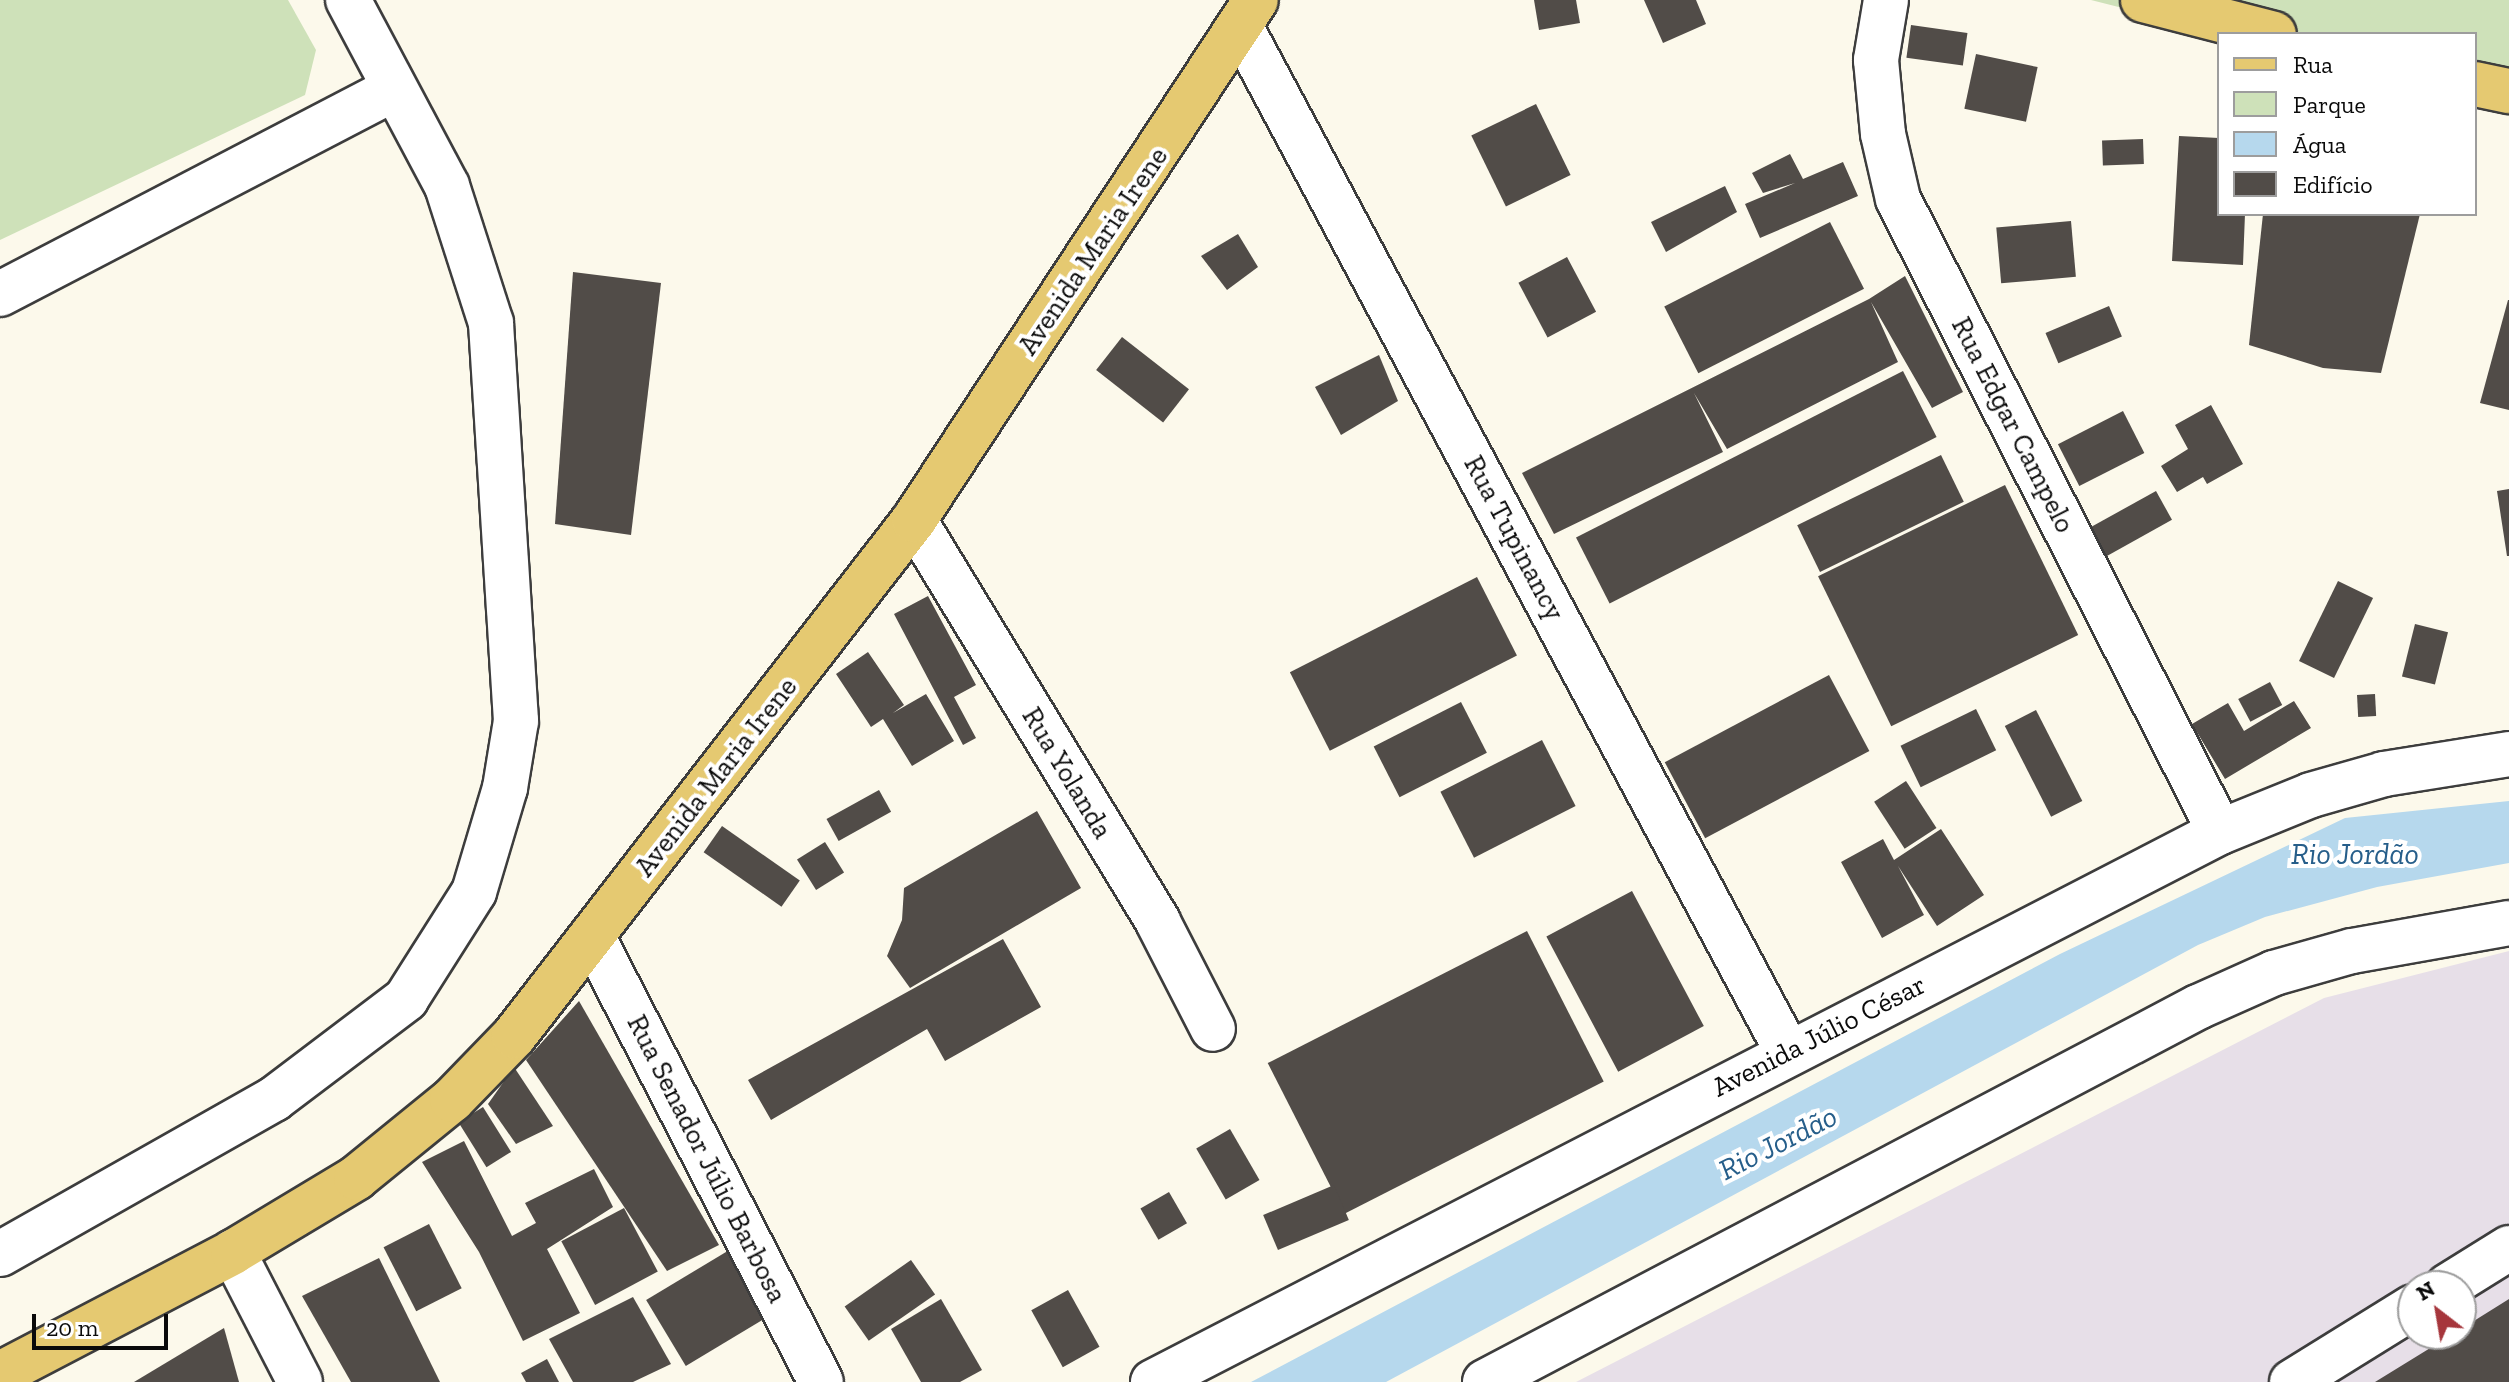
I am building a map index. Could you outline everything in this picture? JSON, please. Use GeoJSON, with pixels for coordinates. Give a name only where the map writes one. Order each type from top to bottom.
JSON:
{"type":"FeatureCollection","features":[{"type":"Feature","properties":{"kind":"main road"},"geometry":{"type":"LineString","coordinates":[[2143,0],[2266,32]]}},
{"type":"Feature","properties":{"kind":"main road","name":"Avenida Maria Irene"},"geometry":{"type":"LineString","coordinates":[[0,1374],[233,1252],[356,1178],[452,1100],[514,1036],[914,520],[1248,13]]}},
{"type":"Feature","properties":{"kind":"main road"},"geometry":{"type":"LineString","coordinates":[[2477,84],[2509,91]]}},
{"type":"Feature","properties":{"kind":"street"},"geometry":{"type":"LineString","coordinates":[[0,1254],[274,1099],[406,999],[474,892],[505,788],[516,721],[491,323],[447,186],[348,0]]}},
{"type":"Feature","properties":{"kind":"street","name":"Rua Edgar Campelo"},"geometry":{"type":"LineString","coordinates":[[1886,0],[1876,60],[1883,134],[1898,199],[2220,832]]}},
{"type":"Feature","properties":{"kind":"street","name":"Rua Tupinancy"},"geometry":{"type":"LineString","coordinates":[[1248,13],[1787,1051]]}},
{"type":"Feature","properties":{"kind":"street"},"geometry":{"type":"LineString","coordinates":[[0,294],[393,89]]}},
{"type":"Feature","properties":{"kind":"street","name":"Rua Yolanda"},"geometry":{"type":"LineString","coordinates":[[914,520],[1158,922],[1213,1029]]}},
{"type":"Feature","properties":{"kind":"street","name":"Avenida Júlio César"},"geometry":{"type":"LineString","coordinates":[[1153,1382],[1787,1051],[2220,832],[2311,795],[2384,774],[2509,754]]}},
{"type":"Feature","properties":{"kind":"street"},"geometry":{"type":"LineString","coordinates":[[1485,1382],[2198,1007],[2274,973],[2352,951],[2509,923]]}},
{"type":"Feature","properties":{"kind":"street","name":"Rua Senador Júlio Barbosa"},"geometry":{"type":"LineString","coordinates":[[592,936],[821,1382]]}},
{"type":"Feature","properties":{"kind":"street"},"geometry":{"type":"LineString","coordinates":[[2474,1270],[2509,1248]]}},
{"type":"Feature","properties":{"kind":"street"},"geometry":{"type":"LineString","coordinates":[[233,1252],[300,1382]]}},
{"type":"Feature","properties":{"kind":"street"},"geometry":{"type":"LineString","coordinates":[[2292,1382],[2397,1317]]}},
{"type":"Feature","properties":{"kind":"shaded area"},"geometry":{"type":"Polygon","coordinates":[[[2509,951],[2509,1382],[1576,1382],[2324,998],[2509,951]]]}},
{"type":"Feature","properties":{"kind":"green space"},"geometry":{"type":"Polygon","coordinates":[[[0,0],[288,0],[316,50],[305,95],[0,240],[0,0]]]}},
{"type":"Feature","properties":{"kind":"green space"},"geometry":{"type":"Polygon","coordinates":[[[2091,0],[2509,0],[2509,67],[2477,61],[2477,32],[2217,32],[2091,0]]]}},
{"type":"Feature","properties":{"kind":"water","name":"Rio Jordão"},"geometry":{"type":"Polygon","coordinates":[[[2509,801],[2509,863],[2377,887],[2265,917],[2198,945],[1386,1382],[1251,1382],[2060,954],[2345,818],[2509,801]]]}},
{"type":"Feature","properties":{"kind":"building"},"geometry":{"type":"Polygon","coordinates":[[[1534,0],[1576,0],[1580,23],[1539,30],[1534,0]]]}},
{"type":"Feature","properties":{"kind":"building"},"geometry":{"type":"Polygon","coordinates":[[[1644,0],[1696,0],[1706,24],[1663,43],[1644,0]]]}},
{"type":"Feature","properties":{"kind":"building"},"geometry":{"type":"Polygon","coordinates":[[[1911,25],[1967,33],[1963,66],[1906,58],[1911,25]]]}},
{"type":"Feature","properties":{"kind":"building"},"geometry":{"type":"Polygon","coordinates":[[[1976,54],[2038,67],[2026,122],[1964,109],[1976,54]]]}},
{"type":"Feature","properties":{"kind":"building"},"geometry":{"type":"Polygon","coordinates":[[[1536,104],[1571,175],[1506,207],[1471,136],[1536,104]]]}},
{"type":"Feature","properties":{"kind":"building"},"geometry":{"type":"Polygon","coordinates":[[[2179,136],[2217,138],[2217,216],[2245,216],[2243,265],[2172,261],[2179,136]]]}},
{"type":"Feature","properties":{"kind":"building"},"geometry":{"type":"Polygon","coordinates":[[[2143,139],[2144,164],[2103,165],[2102,140],[2143,139]]]}},
{"type":"Feature","properties":{"kind":"building"},"geometry":{"type":"Polygon","coordinates":[[[1790,154],[1803,179],[1843,162],[1858,196],[1760,238],[1745,204],[1795,183],[1763,193],[1752,173],[1790,154]]]}},
{"type":"Feature","properties":{"kind":"building"},"geometry":{"type":"Polygon","coordinates":[[[1725,186],[1737,212],[1666,252],[1651,222],[1725,186]]]}},
{"type":"Feature","properties":{"kind":"building"},"geometry":{"type":"Polygon","coordinates":[[[2263,216],[2420,216],[2381,373],[2323,368],[2249,345],[2263,216]]]}},
{"type":"Feature","properties":{"kind":"building"},"geometry":{"type":"Polygon","coordinates":[[[2071,221],[2076,277],[2001,283],[1996,228],[2071,221]]]}},
{"type":"Feature","properties":{"kind":"building"},"geometry":{"type":"Polygon","coordinates":[[[1830,222],[1864,289],[1698,373],[1664,306],[1830,222]]]}},
{"type":"Feature","properties":{"kind":"building"},"geometry":{"type":"Polygon","coordinates":[[[1238,234],[1258,267],[1227,290],[1201,256],[1238,234]]]}},
{"type":"Feature","properties":{"kind":"building"},"geometry":{"type":"Polygon","coordinates":[[[1567,257],[1596,312],[1548,338],[1518,283],[1567,257]]]}},
{"type":"Feature","properties":{"kind":"building"},"geometry":{"type":"Polygon","coordinates":[[[573,272],[661,283],[631,535],[555,524],[573,272]]]}},
{"type":"Feature","properties":{"kind":"building"},"geometry":{"type":"Polygon","coordinates":[[[1905,276],[1963,392],[1932,408],[1871,302],[1898,362],[1727,449],[1694,393],[1723,452],[1554,534],[1522,473],[1869,299],[1905,276]]]}},
{"type":"Feature","properties":{"kind":"building"},"geometry":{"type":"Polygon","coordinates":[[[2509,300],[2509,410],[2480,403],[2509,300]]]}},
{"type":"Feature","properties":{"kind":"building"},"geometry":{"type":"Polygon","coordinates":[[[2109,306],[2122,336],[2058,363],[2045,333],[2109,306]]]}},
{"type":"Feature","properties":{"kind":"building"},"geometry":{"type":"Polygon","coordinates":[[[1122,337],[1189,389],[1163,422],[1096,370],[1122,337]]]}},
{"type":"Feature","properties":{"kind":"building"},"geometry":{"type":"Polygon","coordinates":[[[1379,355],[1398,401],[1341,435],[1315,387],[1379,355]]]}},
{"type":"Feature","properties":{"kind":"building"},"geometry":{"type":"Polygon","coordinates":[[[1903,371],[1937,437],[1610,604],[1576,538],[1903,371]]]}},
{"type":"Feature","properties":{"kind":"building"},"geometry":{"type":"Polygon","coordinates":[[[2211,405],[2243,464],[2207,484],[2203,477],[2177,492],[2161,466],[2188,449],[2175,425],[2211,405]]]}},
{"type":"Feature","properties":{"kind":"building"},"geometry":{"type":"Polygon","coordinates":[[[2123,411],[2144,453],[2079,486],[2058,444],[2123,411]]]}},
{"type":"Feature","properties":{"kind":"building"},"geometry":{"type":"Polygon","coordinates":[[[1941,455],[1964,502],[1820,572],[1797,525],[1941,455]]]}},
{"type":"Feature","properties":{"kind":"building"},"geometry":{"type":"Polygon","coordinates":[[[2005,485],[2078,635],[1891,726],[1818,576],[2005,485]]]}},
{"type":"Feature","properties":{"kind":"building"},"geometry":{"type":"Polygon","coordinates":[[[2509,489],[2509,556],[2507,556],[2497,491],[2509,489]]]}},
{"type":"Feature","properties":{"kind":"building"},"geometry":{"type":"Polygon","coordinates":[[[2156,491],[2172,520],[2101,559],[2085,530],[2156,491]]]}},
{"type":"Feature","properties":{"kind":"building"},"geometry":{"type":"Polygon","coordinates":[[[1477,577],[1517,655],[1330,751],[1290,672],[1477,577]]]}},
{"type":"Feature","properties":{"kind":"building"},"geometry":{"type":"Polygon","coordinates":[[[2338,581],[2373,598],[2334,678],[2299,661],[2338,581]]]}},
{"type":"Feature","properties":{"kind":"building"},"geometry":{"type":"Polygon","coordinates":[[[928,596],[976,685],[954,697],[976,738],[963,745],[894,614],[928,596]]]}},
{"type":"Feature","properties":{"kind":"building"},"geometry":{"type":"Polygon","coordinates":[[[2415,624],[2448,632],[2435,685],[2402,676],[2415,624]]]}},
{"type":"Feature","properties":{"kind":"building"},"geometry":{"type":"Polygon","coordinates":[[[868,652],[904,705],[893,713],[926,694],[954,741],[912,766],[883,719],[871,727],[836,674],[868,652]]]}},
{"type":"Feature","properties":{"kind":"building"},"geometry":{"type":"Polygon","coordinates":[[[1829,675],[1869,751],[1705,838],[1665,762],[1829,675]]]}},
{"type":"Feature","properties":{"kind":"building"},"geometry":{"type":"Polygon","coordinates":[[[2270,682],[2282,705],[2250,722],[2238,699],[2270,682]]]}},
{"type":"Feature","properties":{"kind":"building"},"geometry":{"type":"Polygon","coordinates":[[[2375,694],[2376,716],[2358,717],[2357,695],[2375,694]]]}},
{"type":"Feature","properties":{"kind":"building"},"geometry":{"type":"Polygon","coordinates":[[[2294,701],[2311,728],[2225,779],[2192,724],[2228,703],[2244,731],[2294,701]]]}},
{"type":"Feature","properties":{"kind":"building"},"geometry":{"type":"Polygon","coordinates":[[[1461,702],[1487,753],[1400,797],[1374,746],[1461,702]]]}},
{"type":"Feature","properties":{"kind":"building"},"geometry":{"type":"Polygon","coordinates":[[[1976,709],[1996,750],[1921,787],[1901,746],[1976,709]]]}},
{"type":"Feature","properties":{"kind":"building"},"geometry":{"type":"Polygon","coordinates":[[[2036,710],[2082,801],[2051,817],[2005,726],[2036,710]]]}},
{"type":"Feature","properties":{"kind":"building"},"geometry":{"type":"Polygon","coordinates":[[[1542,740],[1576,806],[1474,858],[1440,792],[1542,740]]]}},
{"type":"Feature","properties":{"kind":"building"},"geometry":{"type":"Polygon","coordinates":[[[1906,781],[1936,828],[1905,849],[1874,802],[1906,781]]]}},
{"type":"Feature","properties":{"kind":"building"},"geometry":{"type":"Polygon","coordinates":[[[879,790],[891,812],[839,841],[827,819],[879,790]]]}},
{"type":"Feature","properties":{"kind":"building"},"geometry":{"type":"Polygon","coordinates":[[[1037,811],[1081,888],[910,988],[887,956],[902,920],[904,888],[1037,811]]]}},
{"type":"Feature","properties":{"kind":"building"},"geometry":{"type":"Polygon","coordinates":[[[722,826],[800,880],[781,907],[704,852],[722,826]]]}},
{"type":"Feature","properties":{"kind":"building"},"geometry":{"type":"Polygon","coordinates":[[[1941,829],[1984,895],[1937,926],[1898,866],[1924,915],[1882,938],[1841,862],[1883,839],[1894,860],[1941,829]]]}},
{"type":"Feature","properties":{"kind":"building"},"geometry":{"type":"Polygon","coordinates":[[[825,842],[844,873],[816,890],[797,859],[825,842]]]}},
{"type":"Feature","properties":{"kind":"building"},"geometry":{"type":"Polygon","coordinates":[[[1632,891],[1704,1026],[1618,1072],[1546,937],[1632,891]]]}},
{"type":"Feature","properties":{"kind":"building"},"geometry":{"type":"Polygon","coordinates":[[[1527,931],[1604,1082],[1344,1214],[1268,1063],[1527,931]]]}},
{"type":"Feature","properties":{"kind":"building"},"geometry":{"type":"Polygon","coordinates":[[[1003,939],[1041,1007],[945,1061],[927,1029],[771,1120],[748,1080],[1003,939]]]}},
{"type":"Feature","properties":{"kind":"building"},"geometry":{"type":"Polygon","coordinates":[[[579,1001],[719,1245],[667,1271],[526,1060],[579,1001]]]}},
{"type":"Feature","properties":{"kind":"building"},"geometry":{"type":"Polygon","coordinates":[[[514,1067],[553,1126],[516,1144],[488,1104],[514,1067]]]}},
{"type":"Feature","properties":{"kind":"building"},"geometry":{"type":"Polygon","coordinates":[[[483,1107],[511,1152],[486,1167],[458,1122],[483,1107]]]}},
{"type":"Feature","properties":{"kind":"building"},"geometry":{"type":"Polygon","coordinates":[[[1230,1129],[1260,1180],[1226,1200],[1196,1148],[1230,1129]]]}},
{"type":"Feature","properties":{"kind":"building"},"geometry":{"type":"Polygon","coordinates":[[[464,1141],[512,1236],[536,1223],[525,1203],[594,1169],[613,1207],[547,1249],[580,1313],[523,1341],[479,1252],[422,1162],[464,1141]]]}},
{"type":"Feature","properties":{"kind":"building"},"geometry":{"type":"Polygon","coordinates":[[[1334,1185],[1349,1220],[1278,1250],[1263,1215],[1334,1185]]]}},
{"type":"Feature","properties":{"kind":"building"},"geometry":{"type":"Polygon","coordinates":[[[1169,1192],[1187,1223],[1158,1240],[1140,1208],[1169,1192]]]}},
{"type":"Feature","properties":{"kind":"building"},"geometry":{"type":"Polygon","coordinates":[[[624,1208],[658,1272],[595,1305],[561,1241],[624,1208]]]}},
{"type":"Feature","properties":{"kind":"building"},"geometry":{"type":"Polygon","coordinates":[[[429,1224],[462,1288],[416,1311],[384,1247],[429,1224]]]}},
{"type":"Feature","properties":{"kind":"building"},"geometry":{"type":"Polygon","coordinates":[[[731,1249],[771,1315],[686,1366],[646,1300],[731,1249]]]}},
{"type":"Feature","properties":{"kind":"building"},"geometry":{"type":"Polygon","coordinates":[[[379,1258],[440,1382],[351,1382],[302,1296],[379,1258]]]}},
{"type":"Feature","properties":{"kind":"building"},"geometry":{"type":"Polygon","coordinates":[[[911,1260],[935,1294],[869,1341],[845,1306],[911,1260]]]}},
{"type":"Feature","properties":{"kind":"building"},"geometry":{"type":"Polygon","coordinates":[[[1068,1290],[1100,1347],[1063,1367],[1031,1310],[1068,1290]]]}},
{"type":"Feature","properties":{"kind":"building"},"geometry":{"type":"Polygon","coordinates":[[[633,1297],[671,1364],[633,1382],[573,1382],[549,1339],[633,1297]]]}},
{"type":"Feature","properties":{"kind":"building"},"geometry":{"type":"Polygon","coordinates":[[[941,1299],[982,1370],[960,1382],[921,1382],[891,1329],[941,1299]]]}},
{"type":"Feature","properties":{"kind":"building"},"geometry":{"type":"Polygon","coordinates":[[[2509,1299],[2509,1382],[2375,1382],[2427,1350],[2477,1350],[2477,1319],[2509,1299]]]}},
{"type":"Feature","properties":{"kind":"building"},"geometry":{"type":"Polygon","coordinates":[[[224,1328],[239,1382],[134,1382],[224,1328]]]}},
{"type":"Feature","properties":{"kind":"building"},"geometry":{"type":"Polygon","coordinates":[[[547,1359],[559,1382],[526,1382],[521,1373],[547,1359]]]}}]}
